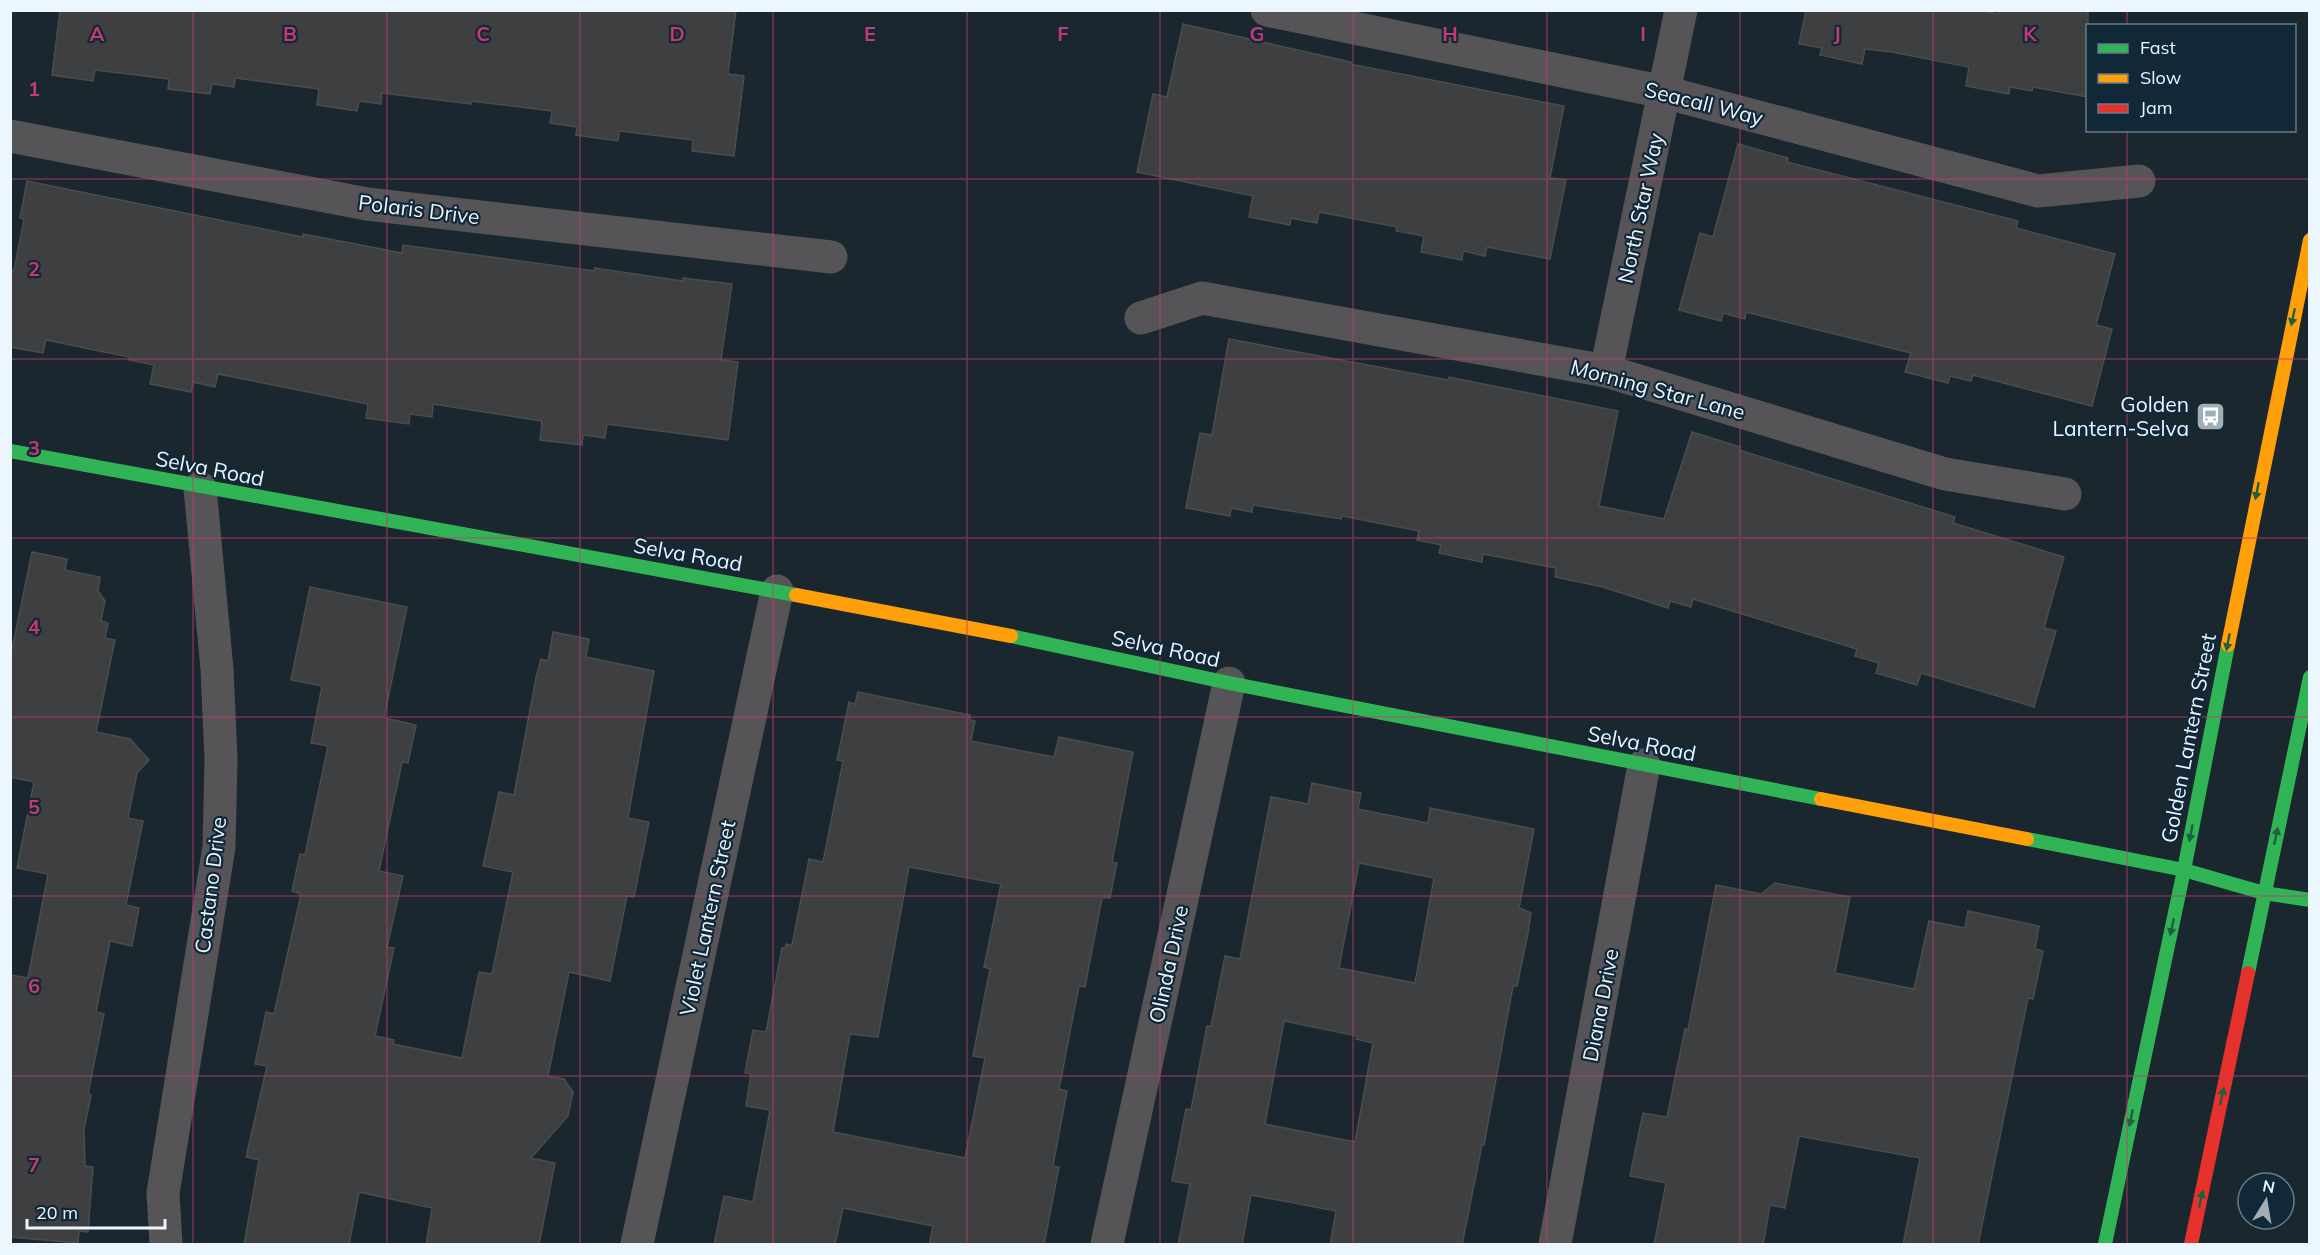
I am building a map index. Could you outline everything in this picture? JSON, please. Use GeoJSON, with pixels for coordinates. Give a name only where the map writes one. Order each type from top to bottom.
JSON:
{"type":"FeatureCollection","features":[{"type":"Feature","properties":{"kind":"street","name":"Seacall Way"},"geometry":{"type":"LineString","coordinates":[[1267,10],[1664,92],[2038,191],[2139,181]]}},
{"type":"Feature","properties":{"kind":"street","name":"North Star Way"},"geometry":{"type":"LineString","coordinates":[[1606,371],[1681,10]]}},
{"type":"Feature","properties":{"kind":"street","name":"Polaris Drive"},"geometry":{"type":"LineString","coordinates":[[10,136],[368,204],[831,257]]}},
{"type":"Feature","properties":{"kind":"street","name":"Golden Lantern Street"},"geometry":{"type":"LineString","coordinates":[[2105,1245],[2184,870],[2266,445],[2310,240]]}},
{"type":"Feature","properties":{"kind":"street","name":"Morning Star Lane"},"geometry":{"type":"LineString","coordinates":[[1141,318],[1202,298],[1606,371],[1945,474],[2065,494]]}},
{"type":"Feature","properties":{"kind":"street","name":"Selva Road"},"geometry":{"type":"LineString","coordinates":[[10,451],[200,488],[938,621],[1229,683],[2184,870],[2264,893],[2310,900]]}},
{"type":"Feature","properties":{"kind":"street","name":"Castano Drive"},"geometry":{"type":"LineString","coordinates":[[166,1245],[163,1193],[219,847],[221,759],[218,692],[200,488]]}},
{"type":"Feature","properties":{"kind":"street","name":"Violet Lantern Street"},"geometry":{"type":"LineString","coordinates":[[637,1245],[777,591]]}},
{"type":"Feature","properties":{"kind":"street"},"geometry":{"type":"LineString","coordinates":[[2191,1245],[2310,677]]}},
{"type":"Feature","properties":{"kind":"street","name":"Olinda Drive"},"geometry":{"type":"LineString","coordinates":[[1107,1245],[1229,683]]}},
{"type":"Feature","properties":{"kind":"street","name":"Diana Drive"},"geometry":{"type":"LineString","coordinates":[[1555,1245],[1644,765]]}},
{"type":"Feature","properties":{"kind":"building"},"geometry":{"type":"Polygon","coordinates":[[[60,10],[736,10],[728,74],[744,76],[734,156],[692,151],[693,140],[619,131],[618,141],[576,135],[577,127],[550,123],[552,111],[471,101],[471,104],[382,93],[381,104],[359,101],[357,111],[317,105],[319,89],[235,78],[234,87],[212,84],[210,94],[168,89],[169,79],[95,70],[93,81],[52,75],[60,10]]]}},
{"type":"Feature","properties":{"kind":"building"},"geometry":{"type":"Polygon","coordinates":[[[1806,10],[1979,10],[1997,14],[2001,10],[2088,10],[2086,97],[2033,87],[2032,91],[2010,87],[2009,94],[1966,86],[1969,67],[1865,49],[1862,64],[1820,55],[1822,48],[1799,44],[1806,10]]]}},
{"type":"Feature","properties":{"kind":"building"},"geometry":{"type":"Polygon","coordinates":[[[1183,24],[1351,62],[1350,64],[1564,106],[1550,178],[1566,180],[1550,259],[1487,247],[1485,256],[1463,251],[1462,260],[1421,252],[1424,236],[1396,231],[1397,227],[1319,212],[1317,223],[1291,218],[1290,225],[1249,217],[1253,196],[1137,172],[1153,94],[1167,97],[1183,24]]]}},
{"type":"Feature","properties":{"kind":"building"},"geometry":{"type":"Polygon","coordinates":[[[1738,144],[1788,158],[1787,162],[2018,221],[2016,228],[2115,254],[2096,325],[2112,329],[2092,406],[1973,375],[1971,381],[1950,376],[1948,383],[1905,372],[1911,353],[1746,312],[1745,319],[1723,313],[1721,321],[1679,310],[1700,233],[1713,237],[1738,144]]]}},
{"type":"Feature","properties":{"kind":"building"},"geometry":{"type":"Polygon","coordinates":[[[27,181],[303,237],[303,234],[402,253],[403,245],[594,271],[595,268],[683,281],[683,278],[732,284],[721,360],[738,362],[728,440],[607,424],[605,438],[583,435],[582,445],[540,440],[542,421],[433,404],[432,417],[410,414],[409,424],[366,418],[368,404],[218,374],[215,387],[193,382],[191,392],[150,384],[154,365],[129,360],[129,357],[46,340],[43,353],[10,347],[10,272],[14,270],[24,219],[20,218],[27,181]]]}},
{"type":"Feature","properties":{"kind":"building"},"geometry":{"type":"Polygon","coordinates":[[[1229,339],[1448,380],[1449,377],[1618,411],[1599,506],[1664,519],[1692,432],[1740,447],[1739,450],[1955,517],[1953,523],[2064,557],[2044,628],[2056,631],[2034,707],[1921,673],[1917,685],[1876,673],[1879,663],[1855,656],[1857,649],[1693,599],[1691,607],[1670,601],[1668,608],[1603,587],[1555,577],[1556,568],[1483,554],[1482,562],[1439,553],[1441,545],[1417,540],[1419,531],[1342,516],[1341,519],[1253,505],[1252,512],[1231,508],[1230,516],[1186,508],[1200,433],[1212,435],[1229,339]]]}},
{"type":"Feature","properties":{"kind":"building"},"geometry":{"type":"Polygon","coordinates":[[[32,552],[67,559],[65,570],[100,577],[98,591],[105,601],[101,621],[108,623],[105,638],[115,640],[96,732],[130,739],[149,760],[137,773],[128,818],[143,821],[126,905],[139,908],[132,946],[110,941],[96,1012],[104,1014],[88,1094],[91,1095],[84,1130],[85,1166],[93,1167],[88,1232],[79,1231],[78,1243],[10,1237],[10,975],[28,978],[48,874],[17,868],[34,782],[10,777],[10,659],[32,552]]]}},
{"type":"Feature","properties":{"kind":"building"},"geometry":{"type":"Polygon","coordinates":[[[310,587],[407,607],[384,718],[416,725],[408,763],[402,762],[379,871],[403,876],[387,947],[394,948],[375,1036],[394,1040],[393,1044],[462,1058],[479,972],[492,974],[513,872],[483,866],[499,792],[514,795],[536,678],[541,659],[548,661],[553,632],[589,639],[586,657],[654,671],[628,818],[649,822],[634,897],[627,896],[610,981],[569,972],[548,1076],[564,1079],[573,1092],[568,1116],[531,1158],[555,1163],[539,1245],[426,1245],[432,1208],[359,1192],[349,1245],[244,1245],[259,1160],[246,1157],[267,1066],[255,1064],[266,1012],[274,1014],[301,894],[292,891],[300,854],[305,855],[328,746],[311,743],[322,686],[291,680],[310,587]]]}},
{"type":"Feature","properties":{"kind":"building"},"geometry":{"type":"Polygon","coordinates":[[[858,692],[970,715],[970,720],[975,721],[971,741],[1054,757],[1059,737],[1133,752],[1112,862],[1117,863],[1110,898],[1102,898],[1085,987],[1079,986],[1059,1089],[1067,1091],[1053,1166],[1059,1167],[1044,1245],[929,1245],[933,1226],[843,1208],[835,1245],[714,1245],[724,1196],[753,1202],[770,1110],[746,1106],[751,1074],[745,1073],[753,1030],[766,1032],[782,948],[785,948],[786,944],[792,945],[809,859],[823,862],[843,761],[837,760],[849,702],[855,704],[858,692]],[[909,867],[878,1037],[850,1034],[833,1132],[965,1158],[985,1058],[973,1056],[990,969],[984,967],[1001,884],[909,867]]]}},
{"type":"Feature","properties":{"kind":"building"},"geometry":{"type":"Polygon","coordinates":[[[1312,783],[1361,793],[1358,809],[1428,823],[1430,808],[1534,829],[1519,908],[1531,913],[1528,933],[1517,986],[1513,986],[1484,1145],[1482,1145],[1462,1245],[1330,1245],[1336,1211],[1251,1195],[1242,1245],[1178,1245],[1190,1184],[1172,1181],[1186,1109],[1191,1110],[1207,1026],[1211,1026],[1225,956],[1240,959],[1271,797],[1308,804],[1312,783]],[[1359,863],[1339,968],[1415,983],[1434,878],[1359,863]],[[1284,1021],[1265,1124],[1355,1142],[1373,1043],[1356,1039],[1357,1036],[1284,1021]]]}},
{"type":"Feature","properties":{"kind":"building"},"geometry":{"type":"Polygon","coordinates":[[[1775,883],[1850,897],[1835,973],[1914,989],[1929,921],[1965,928],[1968,911],[2039,926],[2035,949],[2043,951],[2033,999],[2028,998],[1978,1245],[1903,1245],[1920,1158],[1799,1136],[1785,1208],[1770,1205],[1763,1245],[1654,1245],[1666,1183],[1630,1176],[1643,1113],[1667,1117],[1685,1029],[1688,1030],[1716,885],[1761,894],[1775,883]]]}},
{"type":"Feature","properties":{"kind":"traffic: fast"},"geometry":{"type":"LineString","coordinates":[[10,451],[796,595]]}},
{"type":"Feature","properties":{"kind":"traffic: fast"},"geometry":{"type":"LineString","coordinates":[[1011,636],[1229,683],[1821,799]]}},
{"type":"Feature","properties":{"kind":"traffic: fast"},"geometry":{"type":"LineString","coordinates":[[2105,1244],[2184,870],[2228,645]]}},
{"type":"Feature","properties":{"kind":"traffic: fast"},"geometry":{"type":"LineString","coordinates":[[2248,973],[2310,677]]}},
{"type":"Feature","properties":{"kind":"traffic: fast"},"geometry":{"type":"LineString","coordinates":[[2027,839],[2184,870],[2264,893],[2310,900]]}},
{"type":"Feature","properties":{"kind":"traffic: slow"},"geometry":{"type":"LineString","coordinates":[[2228,645],[2310,240]]}},
{"type":"Feature","properties":{"kind":"traffic: slow"},"geometry":{"type":"LineString","coordinates":[[796,595],[1011,636]]}},
{"type":"Feature","properties":{"kind":"traffic: slow"},"geometry":{"type":"LineString","coordinates":[[1821,799],[2027,839]]}},
{"type":"Feature","properties":{"kind":"traffic: jam"},"geometry":{"type":"LineString","coordinates":[[2191,1244],[2248,973]]}},
{"type":"Feature","properties":{"kind":"place","name":"Golden Lantern-Selva"},"geometry":{"type":"Point","coordinates":[2210,416]}}]}
